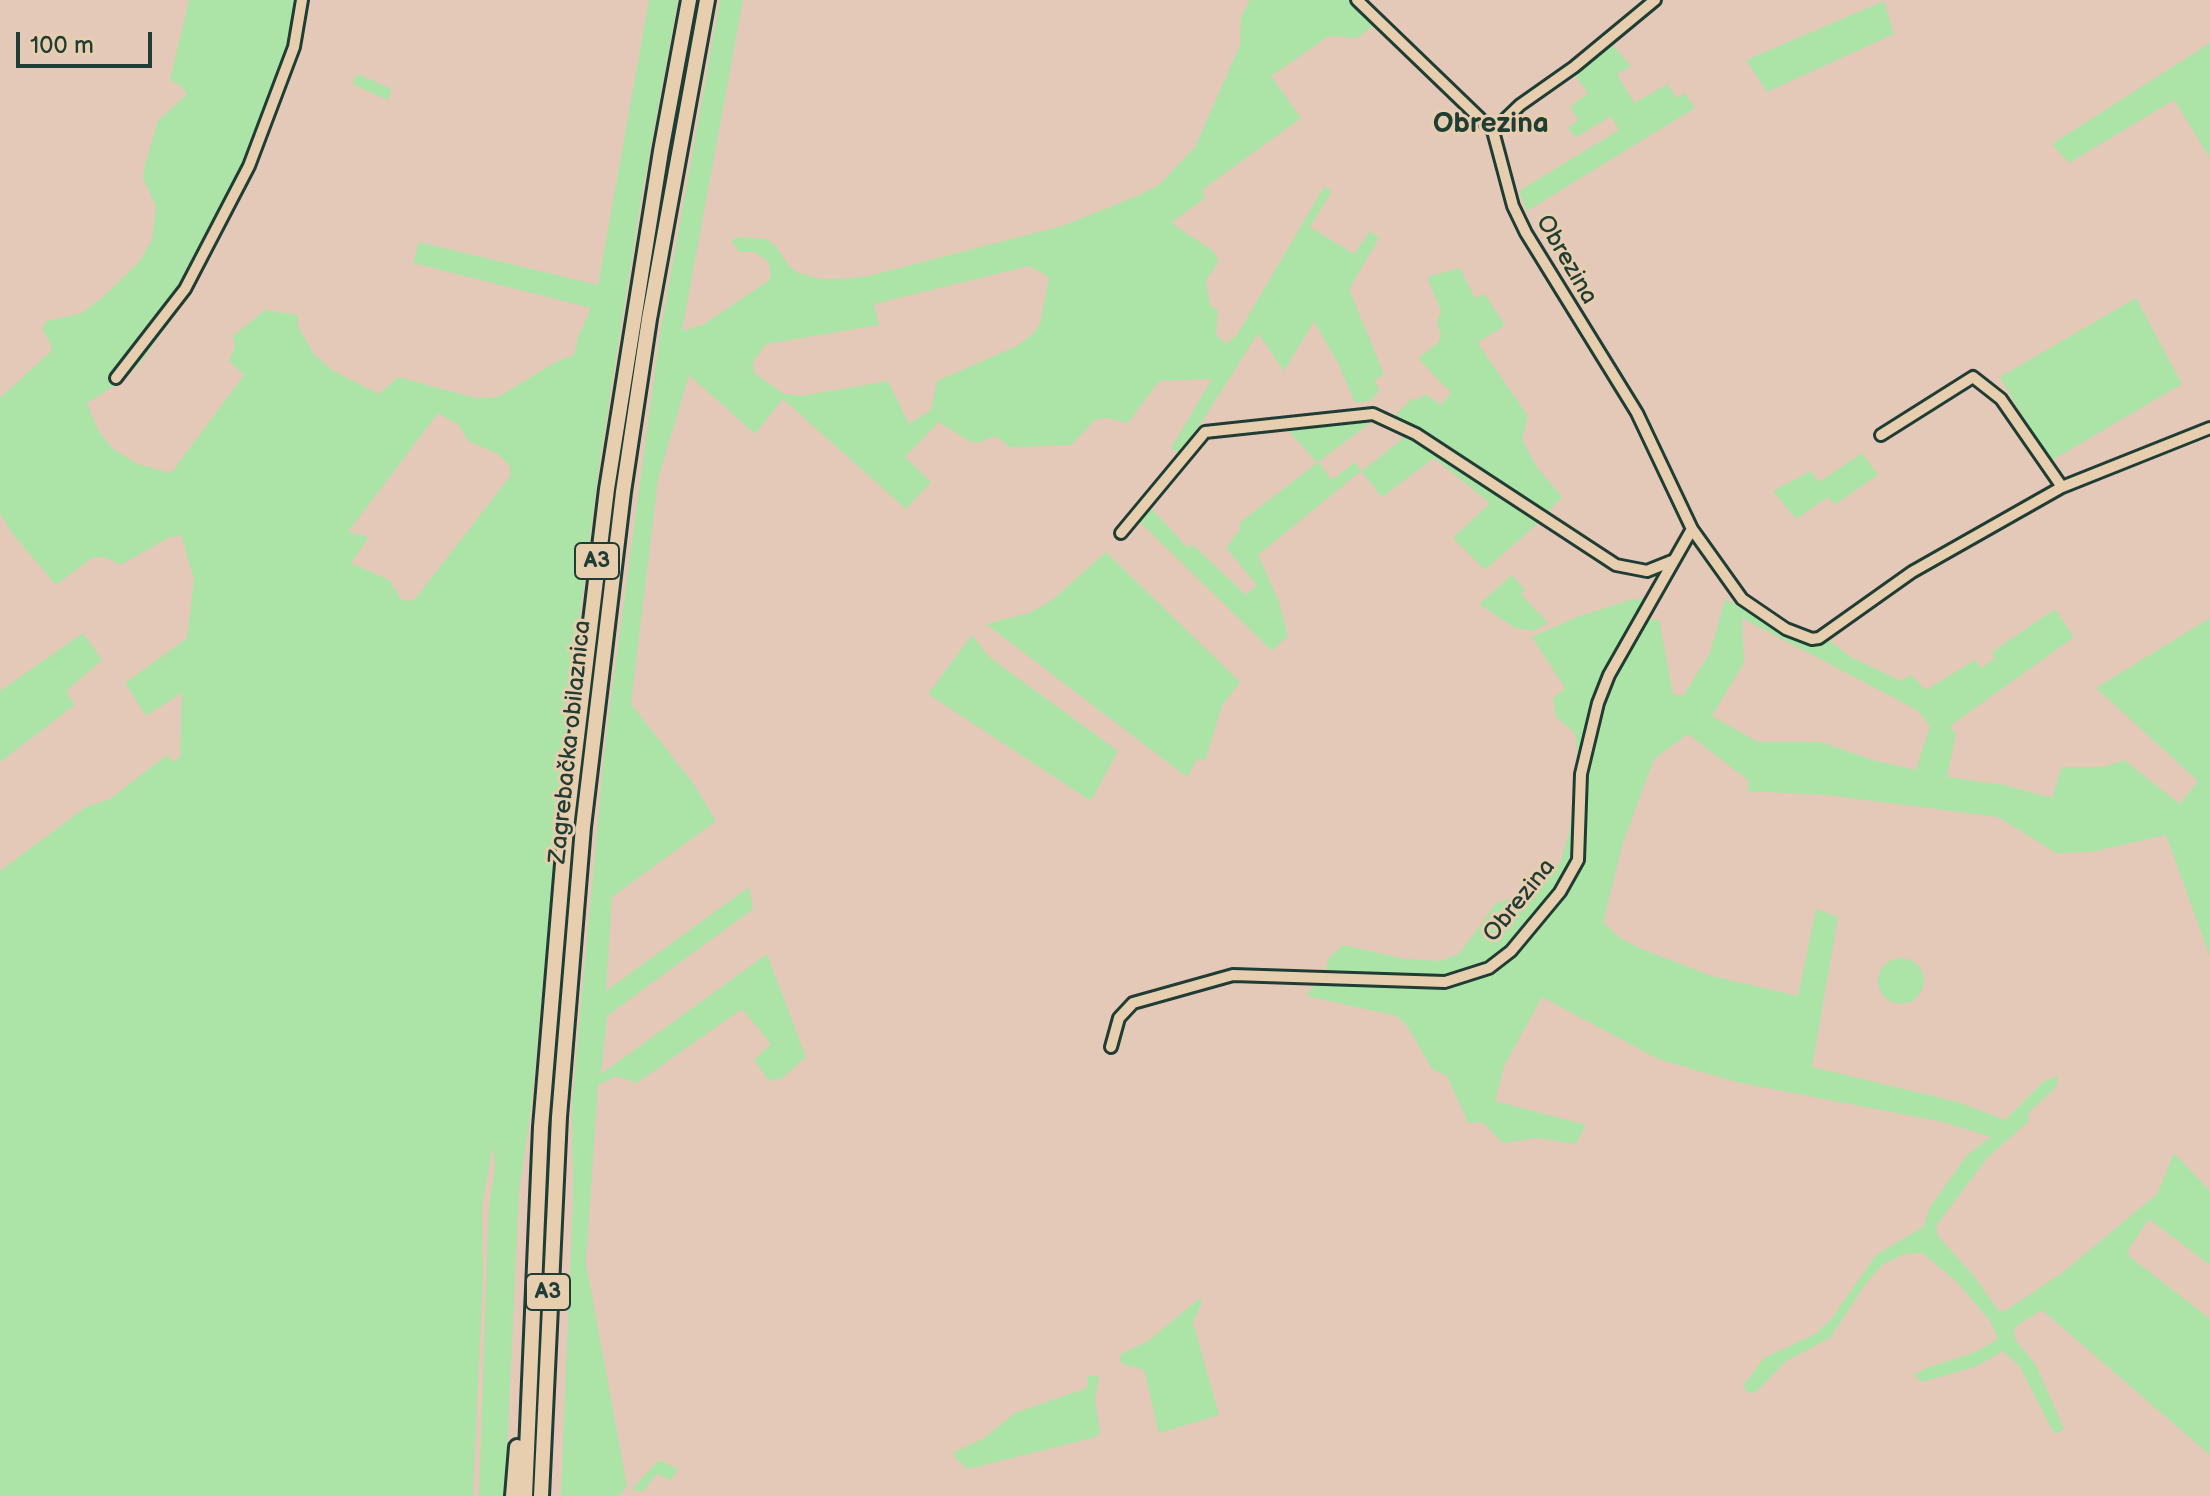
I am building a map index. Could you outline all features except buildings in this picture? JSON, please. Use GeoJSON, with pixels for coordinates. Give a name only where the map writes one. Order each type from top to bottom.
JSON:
{"type":"FeatureCollection","features":[{"type":"Feature","properties":{"kind":"highway","name":"Zagrebačka obilaznica"},"geometry":{"type":"LineString","coordinates":[[525,1496],[546,1053],[585,657],[633,318],[689,0]]}},
{"type":"Feature","properties":{"kind":"highway","name":"Zagrebačka obilaznica"},"geometry":{"type":"LineString","coordinates":[[541,1496],[559,1117],[585,812],[621,507],[647,335],[707,0]]}},
{"type":"Feature","properties":{"kind":"highway"},"geometry":{"type":"LineString","coordinates":[[513,1496],[517,1447],[526,1434]]}},
{"type":"Feature","properties":{"kind":"highway"},"geometry":{"type":"LineString","coordinates":[[541,1468],[549,1479],[549,1496]]}},
{"type":"Feature","properties":{"kind":"street"},"geometry":{"type":"LineString","coordinates":[[116,378],[185,289],[249,166],[294,47],[302,0]]}},
{"type":"Feature","properties":{"kind":"street"},"geometry":{"type":"LineString","coordinates":[[1357,0],[1493,131],[1520,105],[1574,67],[1655,0]]}},
{"type":"Feature","properties":{"kind":"street","name":"Obrezina"},"geometry":{"type":"LineString","coordinates":[[1493,131],[1513,206],[1526,233],[1637,413],[1692,529],[1742,599],[1769,620],[1812,639],[1826,634],[1912,572],[2062,487],[2209,428]]}},
{"type":"Feature","properties":{"kind":"street"},"geometry":{"type":"LineString","coordinates":[[1881,435],[1973,377],[2001,399],[2062,487]]}},
{"type":"Feature","properties":{"kind":"street"},"geometry":{"type":"LineString","coordinates":[[1121,533],[1205,432],[1373,414],[1416,434],[1616,565],[1647,571],[1673,560]]}},
{"type":"Feature","properties":{"kind":"street","name":"Obrezina"},"geometry":{"type":"LineString","coordinates":[[1111,1047],[1119,1018],[1133,1003],[1233,975],[1445,982],[1489,968],[1511,951],[1560,892],[1578,860],[1581,774],[1591,721],[1609,675],[1692,529]]}},
{"type":"Feature","properties":{"kind":"green space"},"geometry":{"type":"Polygon","coordinates":[[[189,0],[298,0],[292,41],[257,140],[189,285],[189,296],[139,364],[122,381],[87,403],[98,430],[112,448],[137,464],[171,473],[244,375],[229,361],[235,346],[233,336],[265,310],[298,315],[298,326],[313,353],[333,371],[379,394],[398,377],[476,398],[498,397],[556,362],[574,355],[591,308],[413,263],[419,242],[598,285],[649,0],[678,0],[643,188],[600,459],[571,684],[531,1109],[519,1191],[505,1496],[479,1496],[489,1203],[495,1167],[493,1145],[482,1206],[483,1277],[473,1496],[0,1496],[0,871],[86,807],[110,799],[167,755],[173,762],[180,757],[182,693],[146,716],[125,683],[187,638],[194,580],[181,535],[168,538],[121,565],[104,557],[92,558],[56,585],[11,532],[0,513],[0,398],[50,352],[52,346],[42,329],[47,321],[82,313],[103,297],[140,261],[152,239],[156,207],[143,177],[144,168],[158,121],[187,94],[180,85],[170,80],[189,0]],[[438,413],[348,532],[369,537],[351,563],[389,580],[401,599],[415,599],[511,475],[509,465],[498,454],[468,441],[459,425],[438,413]]]}},
{"type":"Feature","properties":{"kind":"green space"},"geometry":{"type":"Polygon","coordinates":[[[720,0],[743,0],[682,331],[704,324],[771,279],[769,262],[754,252],[739,252],[731,240],[737,237],[767,239],[798,273],[822,279],[868,276],[1062,226],[1159,185],[1195,147],[1240,45],[1241,17],[1250,0],[1352,0],[1374,25],[1357,38],[1329,36],[1271,76],[1301,118],[1202,190],[1205,198],[1171,223],[1213,251],[1219,261],[1206,280],[1210,305],[1218,310],[1216,335],[1226,344],[1237,335],[1324,187],[1332,191],[1310,227],[1354,254],[1370,231],[1379,238],[1349,289],[1384,374],[1374,381],[1380,390],[1370,401],[1355,403],[1339,365],[1314,321],[1284,371],[1258,333],[1181,455],[1171,448],[1212,379],[1159,381],[1128,423],[1107,418],[1095,420],[1071,445],[1010,447],[995,436],[978,443],[969,441],[939,422],[905,457],[931,482],[906,509],[783,399],[755,434],[689,375],[658,479],[631,704],[693,783],[716,821],[612,897],[606,991],[749,887],[753,909],[607,1016],[601,1074],[767,954],[806,1057],[781,1079],[769,1081],[754,1060],[771,1044],[742,1009],[637,1083],[616,1076],[598,1085],[586,1263],[627,1486],[619,1496],[561,1496],[573,1194],[572,1102],[606,735],[660,334],[720,0]],[[1029,266],[874,304],[879,325],[766,344],[753,362],[754,373],[784,394],[801,396],[888,381],[909,424],[931,410],[937,381],[1017,346],[1033,334],[1040,324],[1049,277],[1029,266]]]}},
{"type":"Feature","properties":{"kind":"green space"},"geometry":{"type":"Polygon","coordinates":[[[1884,1],[1894,34],[1767,92],[1746,60],[1884,1]]]}},
{"type":"Feature","properties":{"kind":"green space"},"geometry":{"type":"Polygon","coordinates":[[[1611,43],[1631,66],[1617,74],[1634,103],[1668,84],[1676,98],[1685,93],[1695,108],[1527,211],[1519,191],[1619,130],[1611,116],[1575,138],[1568,128],[1578,120],[1570,107],[1588,93],[1573,73],[1611,43]]]}},
{"type":"Feature","properties":{"kind":"green space"},"geometry":{"type":"Polygon","coordinates":[[[2210,43],[2210,158],[2174,100],[2069,163],[2052,144],[2210,43]]]}},
{"type":"Feature","properties":{"kind":"green space"},"geometry":{"type":"Polygon","coordinates":[[[357,74],[392,89],[388,100],[352,84],[357,74]]]}},
{"type":"Feature","properties":{"kind":"green space"},"geometry":{"type":"Polygon","coordinates":[[[1460,268],[1475,298],[1485,294],[1505,326],[1478,342],[1528,416],[1522,439],[1536,466],[1562,497],[1547,513],[1394,416],[1413,398],[1417,400],[1425,394],[1441,405],[1451,393],[1418,358],[1438,343],[1441,335],[1437,321],[1441,311],[1427,277],[1460,268]]]}},
{"type":"Feature","properties":{"kind":"green space"},"geometry":{"type":"Polygon","coordinates":[[[2136,298],[2182,384],[2049,462],[2000,377],[2136,298]]]}},
{"type":"Feature","properties":{"kind":"green space"},"geometry":{"type":"Polygon","coordinates":[[[1377,418],[1318,462],[1332,480],[1355,462],[1362,471],[1408,434],[1543,519],[1485,570],[1453,538],[1490,503],[1434,458],[1382,497],[1361,471],[1258,555],[1278,599],[1288,636],[1272,651],[1138,520],[1150,507],[1188,548],[1192,544],[1246,595],[1257,585],[1226,548],[1241,528],[1239,523],[1317,463],[1286,428],[1377,418]]]}},
{"type":"Feature","properties":{"kind":"green space"},"geometry":{"type":"Polygon","coordinates":[[[1862,453],[1878,475],[1834,505],[1828,497],[1796,519],[1773,491],[1811,471],[1819,482],[1862,453]]]}},
{"type":"Feature","properties":{"kind":"green space"},"geometry":{"type":"Polygon","coordinates":[[[1106,552],[1240,682],[1222,706],[1205,761],[1198,758],[1187,777],[986,624],[1029,613],[1051,601],[1106,552]]]}},
{"type":"Feature","properties":{"kind":"green space"},"geometry":{"type":"Polygon","coordinates":[[[1512,575],[1525,590],[1521,594],[1548,623],[1534,631],[1515,628],[1479,604],[1512,575]]]}},
{"type":"Feature","properties":{"kind":"green space"},"geometry":{"type":"Polygon","coordinates":[[[1645,598],[1639,618],[1659,620],[1673,694],[1683,696],[1710,653],[1725,599],[1805,643],[1818,644],[1828,639],[1849,656],[1901,681],[1911,675],[1926,690],[1975,660],[1981,668],[1995,658],[1992,652],[2055,609],[2074,637],[1950,726],[1956,734],[1947,777],[2004,785],[2052,798],[2062,767],[2104,767],[2124,760],[2180,804],[2198,781],[2096,688],[2210,618],[2210,957],[2166,835],[2091,852],[2056,853],[1998,817],[1827,795],[1747,791],[1749,781],[1688,734],[1654,759],[1623,843],[1603,922],[1620,938],[1644,950],[1712,976],[1798,996],[1816,909],[1838,917],[1812,1067],[1958,1102],[2005,1120],[2043,1082],[2059,1075],[2056,1087],[2029,1112],[2028,1122],[1988,1157],[1936,1226],[1938,1236],[1973,1275],[1999,1311],[2005,1311],[2062,1273],[2157,1194],[2174,1153],[2210,1191],[2210,1265],[2149,1219],[2128,1250],[2129,1256],[2210,1319],[2210,1455],[2042,1310],[2019,1324],[2014,1330],[2015,1339],[2036,1365],[2064,1429],[2056,1434],[2020,1367],[2003,1351],[1975,1367],[1922,1382],[1914,1375],[1975,1352],[1998,1339],[1990,1321],[1957,1282],[1922,1253],[1904,1254],[1882,1265],[1830,1338],[1786,1361],[1755,1393],[1747,1392],[1743,1386],[1764,1358],[1817,1333],[1831,1319],[1876,1255],[1923,1227],[1930,1207],[1967,1155],[1991,1137],[1943,1122],[1736,1082],[1658,1059],[1542,997],[1504,1066],[1495,1101],[1586,1125],[1576,1144],[1538,1138],[1503,1143],[1482,1122],[1468,1123],[1447,1076],[1432,1069],[1408,1027],[1397,1016],[1306,996],[1325,971],[1329,958],[1343,945],[1405,959],[1440,961],[1459,954],[1496,903],[1524,895],[1560,863],[1569,833],[1579,767],[1575,733],[1556,717],[1553,699],[1565,688],[1532,637],[1577,617],[1645,598]],[[1742,618],[1744,663],[1712,716],[1758,742],[1820,742],[1876,761],[1916,770],[1930,726],[1917,710],[1742,618]]]}},
{"type":"Feature","properties":{"kind":"green space"},"geometry":{"type":"Polygon","coordinates":[[[83,633],[102,660],[66,691],[75,705],[0,762],[0,691],[83,633]]]}},
{"type":"Feature","properties":{"kind":"green space"},"geometry":{"type":"Polygon","coordinates":[[[972,635],[989,657],[1118,751],[1091,801],[928,694],[972,635]]]}},
{"type":"Feature","properties":{"kind":"green space"},"geometry":{"type":"Polygon","coordinates":[[[1901,958],[1918,964],[1924,981],[1918,998],[1901,1004],[1884,998],[1878,981],[1884,964],[1901,958]]]}},
{"type":"Feature","properties":{"kind":"green space"},"geometry":{"type":"Polygon","coordinates":[[[1200,1298],[1202,1302],[1193,1322],[1219,1415],[1159,1433],[1144,1370],[1125,1365],[1120,1361],[1121,1354],[1148,1341],[1200,1298]]]}},
{"type":"Feature","properties":{"kind":"green space"},"geometry":{"type":"Polygon","coordinates":[[[1088,1376],[1099,1376],[1095,1400],[1100,1432],[1096,1437],[968,1469],[956,1459],[954,1452],[983,1439],[1015,1413],[1087,1388],[1088,1376]]]}},
{"type":"Feature","properties":{"kind":"green space"},"geometry":{"type":"Polygon","coordinates":[[[659,1460],[678,1469],[671,1480],[657,1474],[642,1492],[632,1489],[659,1460]]]}},
{"type":"Feature","properties":{"kind":"district","name":"Obrezina"},"geometry":{"type":"Point","coordinates":[1491,125]}}]}
